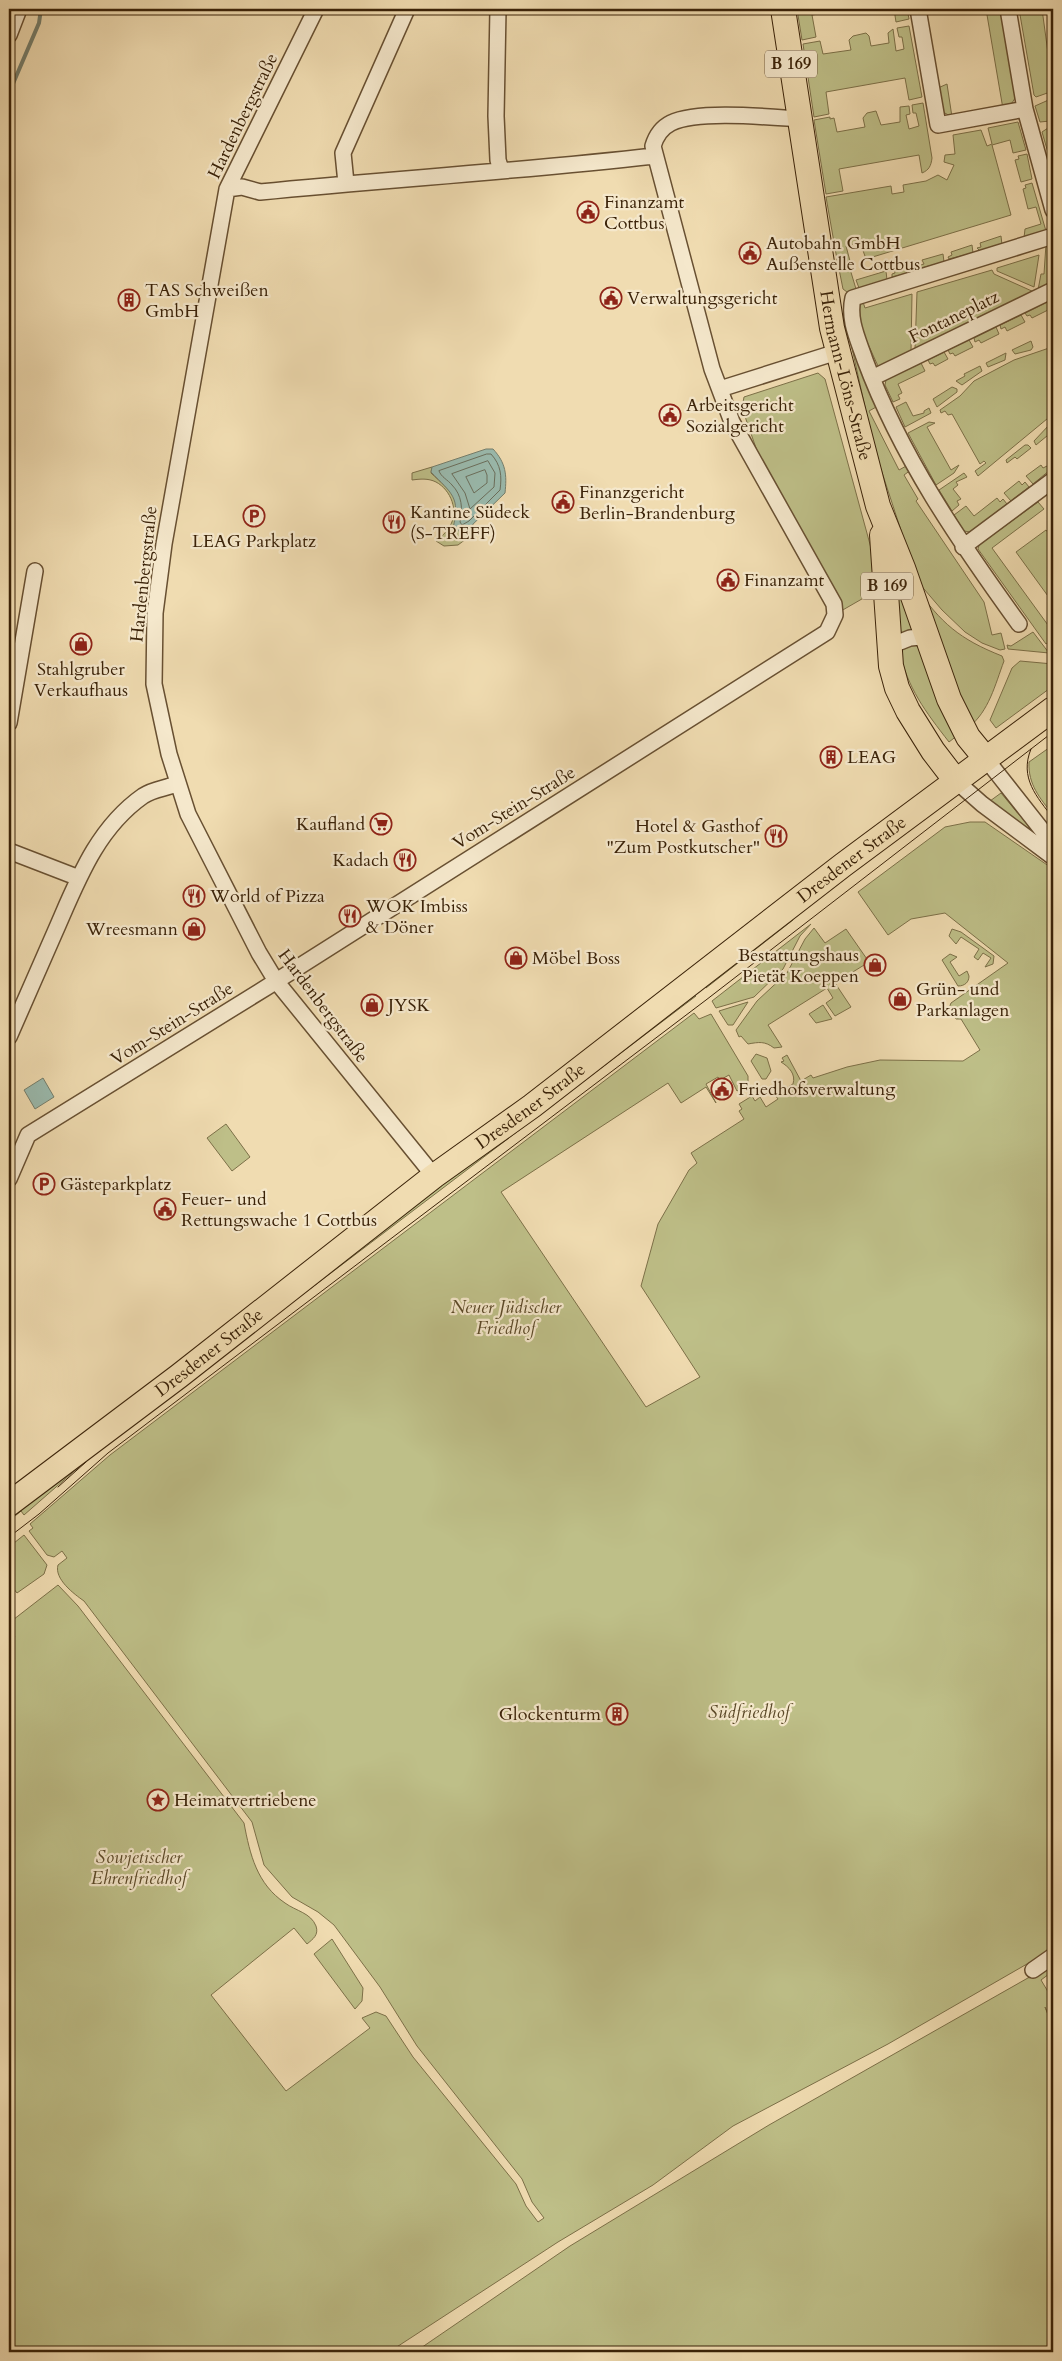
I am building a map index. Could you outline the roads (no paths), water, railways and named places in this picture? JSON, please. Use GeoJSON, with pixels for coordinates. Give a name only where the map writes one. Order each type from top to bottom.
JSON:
{"type":"FeatureCollection","features":[{"type":"Feature","properties":{"kind":"main road","name":"Hermann-Löns-Straße"},"geometry":{"type":"LineString","coordinates":[[783,9],[837,352],[878,506],[903,568],[949,700],[968,737],[986,759]]}},
{"type":"Feature","properties":{"kind":"main road","name":"Hermann-Löns-Straße"},"geometry":{"type":"LineString","coordinates":[[878,506],[885,560],[891,666],[895,681],[908,711],[939,760],[956,781]]}},
{"type":"Feature","properties":{"kind":"main road","name":"Dresdener Straße"},"geometry":{"type":"LineString","coordinates":[[9,1504],[190,1367],[434,1176],[532,1106],[843,865],[1053,709]]}},
{"type":"Feature","properties":{"kind":"street"},"geometry":{"type":"LineString","coordinates":[[9,34],[19,9]]}},
{"type":"Feature","properties":{"kind":"street","name":"Hardenbergstraße"},"geometry":{"type":"LineString","coordinates":[[316,9],[227,189],[164,544],[155,613],[154,684],[177,778],[188,814],[259,953],[276,981],[434,1176]]}},
{"type":"Feature","properties":{"kind":"street"},"geometry":{"type":"LineString","coordinates":[[346,183],[343,153],[406,9]]}},
{"type":"Feature","properties":{"kind":"street"},"geometry":{"type":"LineString","coordinates":[[498,9],[496,116],[498,160],[501,170]]}},
{"type":"Feature","properties":{"kind":"street"},"geometry":{"type":"LineString","coordinates":[[918,9],[938,125],[1025,109]]}},
{"type":"Feature","properties":{"kind":"street"},"geometry":{"type":"LineString","coordinates":[[1008,9],[1025,109],[1049,180],[1053,210]]}},
{"type":"Feature","properties":{"kind":"street","name":"Vom-Stein-Straße"},"geometry":{"type":"LineString","coordinates":[[9,1179],[28,1135],[276,981],[827,632],[835,615],[832,599],[757,470],[732,422],[712,369],[654,156],[653,146],[656,137],[663,128],[680,120],[708,116],[800,119]]}},
{"type":"Feature","properties":{"kind":"street"},"geometry":{"type":"LineString","coordinates":[[227,189],[242,187],[260,192],[501,170],[537,169],[654,156]]}},
{"type":"Feature","properties":{"kind":"street","name":"Hermann-Löns-Straße"},"geometry":{"type":"LineString","coordinates":[[1019,624],[963,547],[929,493],[897,434],[872,378],[853,327],[850,310],[852,298],[1053,236]]}},
{"type":"Feature","properties":{"kind":"street","name":"Fontaneplatz"},"geometry":{"type":"LineString","coordinates":[[872,378],[1053,290]]}},
{"type":"Feature","properties":{"kind":"street"},"geometry":{"type":"LineString","coordinates":[[720,388],[837,352]]}},
{"type":"Feature","properties":{"kind":"street"},"geometry":{"type":"LineString","coordinates":[[963,547],[1053,480]]}},
{"type":"Feature","properties":{"kind":"street"},"geometry":{"type":"LineString","coordinates":[[9,723],[35,571]]}},
{"type":"Feature","properties":{"kind":"street"},"geometry":{"type":"LineString","coordinates":[[890,646],[910,638],[920,637],[929,644]]}},
{"type":"Feature","properties":{"kind":"street","name":"Hermann-Löns-Straße"},"geometry":{"type":"LineString","coordinates":[[986,759],[1053,844]]}},
{"type":"Feature","properties":{"kind":"street"},"geometry":{"type":"LineString","coordinates":[[9,1037],[88,859],[116,819],[143,796],[159,787],[170,787],[177,778]]}},
{"type":"Feature","properties":{"kind":"street","name":"Hermann-Löns-Straße"},"geometry":{"type":"LineString","coordinates":[[956,781],[982,804],[1053,857]]}},
{"type":"Feature","properties":{"kind":"street"},"geometry":{"type":"LineString","coordinates":[[9,851],[79,878]]}},
{"type":"Feature","properties":{"kind":"street"},"geometry":{"type":"LineString","coordinates":[[1033,1970],[1053,1956]]}},
{"type":"Feature","properties":{"kind":"water"},"geometry":{"type":"Polygon","coordinates":[[[486,449],[493,449],[501,459],[506,475],[505,493],[467,530],[459,531],[453,528],[456,509],[453,496],[431,472],[432,467],[486,449]]]}},
{"type":"Feature","properties":{"kind":"water"},"geometry":{"type":"Polygon","coordinates":[[[43,1078],[54,1097],[35,1109],[24,1090],[43,1078]]]}},
{"type":"Feature","properties":{"kind":"waterway"},"geometry":{"type":"LineString","coordinates":[[9,93],[39,23],[41,9]]}},
{"type":"Feature","properties":{"kind":"tram line"},"geometry":{"type":"LineString","coordinates":[[9,1537],[39,1514],[108,1453],[706,1000],[1053,732]]}},
{"type":"Feature","properties":{"kind":"tram line"},"geometry":{"type":"LineString","coordinates":[[1031,749],[1028,759],[1028,778],[1036,795],[1053,818]]}},
{"type":"Feature","properties":{"kind":"tram line"},"geometry":{"type":"LineString","coordinates":[[58,1487],[86,1462]]}},
{"type":"Feature","properties":{"kind":"place","name":"Finanzamt Cottbus"},"geometry":{"type":"Point","coordinates":[588,212]}},
{"type":"Feature","properties":{"kind":"place","name":"Autobahn GmbH Außenstelle Cottbus"},"geometry":{"type":"Point","coordinates":[750,253]}},
{"type":"Feature","properties":{"kind":"place","name":"Verwaltungsgericht"},"geometry":{"type":"Point","coordinates":[611,298]}},
{"type":"Feature","properties":{"kind":"place","name":"TAS Schweißen GmbH"},"geometry":{"type":"Point","coordinates":[129,300]}},
{"type":"Feature","properties":{"kind":"place","name":"Arbeitsgericht Sozialgericht"},"geometry":{"type":"Point","coordinates":[670,415]}},
{"type":"Feature","properties":{"kind":"place","name":"Finanzgericht Berlin-Brandenburg"},"geometry":{"type":"Point","coordinates":[563,502]}},
{"type":"Feature","properties":{"kind":"place","name":"LEAG Parkplatz"},"geometry":{"type":"Point","coordinates":[254,516]}},
{"type":"Feature","properties":{"kind":"place","name":"Kantine Südeck (S-TREFF)"},"geometry":{"type":"Point","coordinates":[394,522]}},
{"type":"Feature","properties":{"kind":"place","name":"Finanzamt"},"geometry":{"type":"Point","coordinates":[728,580]}},
{"type":"Feature","properties":{"kind":"place","name":"Stahlgruber Verkaufhaus"},"geometry":{"type":"Point","coordinates":[81,644]}},
{"type":"Feature","properties":{"kind":"place","name":"LEAG"},"geometry":{"type":"Point","coordinates":[831,757]}},
{"type":"Feature","properties":{"kind":"place","name":"Kaufland"},"geometry":{"type":"Point","coordinates":[381,824]}},
{"type":"Feature","properties":{"kind":"place","name":"Hotel & Gasthof \"Zum Postkutscher\""},"geometry":{"type":"Point","coordinates":[776,836]}},
{"type":"Feature","properties":{"kind":"place","name":"Kadach"},"geometry":{"type":"Point","coordinates":[405,860]}},
{"type":"Feature","properties":{"kind":"place","name":"World of Pizza"},"geometry":{"type":"Point","coordinates":[194,896]}},
{"type":"Feature","properties":{"kind":"place","name":"WOK Imbiss & Döner"},"geometry":{"type":"Point","coordinates":[350,916]}},
{"type":"Feature","properties":{"kind":"place","name":"Wreesmann"},"geometry":{"type":"Point","coordinates":[194,929]}},
{"type":"Feature","properties":{"kind":"place","name":"Möbel Boss"},"geometry":{"type":"Point","coordinates":[516,958]}},
{"type":"Feature","properties":{"kind":"place","name":"Bestattungshaus Pietät Koeppen"},"geometry":{"type":"Point","coordinates":[875,965]}},
{"type":"Feature","properties":{"kind":"place","name":"Grün- und Parkanlagen"},"geometry":{"type":"Point","coordinates":[900,999]}},
{"type":"Feature","properties":{"kind":"place","name":"JYSK"},"geometry":{"type":"Point","coordinates":[372,1005]}},
{"type":"Feature","properties":{"kind":"place","name":"Friedhofsverwaltung"},"geometry":{"type":"Point","coordinates":[722,1089]}},
{"type":"Feature","properties":{"kind":"place","name":"Gästeparkplatz"},"geometry":{"type":"Point","coordinates":[44,1184]}},
{"type":"Feature","properties":{"kind":"place","name":"Feuer- und Rettungswache 1 Cottbus"},"geometry":{"type":"Point","coordinates":[165,1209]}},
{"type":"Feature","properties":{"kind":"place","name":"Glockenturm"},"geometry":{"type":"Point","coordinates":[617,1714]}},
{"type":"Feature","properties":{"kind":"place","name":"Heimatvertriebene"},"geometry":{"type":"Point","coordinates":[158,1800]}},
{"type":"Feature","properties":{"kind":"park label","name":"Neuer Jüdischer Friedhof"},"geometry":{"type":"Point","coordinates":[506,1317]}},
{"type":"Feature","properties":{"kind":"park label","name":"Südfriedhof"},"geometry":{"type":"Point","coordinates":[749,1712]}},
{"type":"Feature","properties":{"kind":"park label","name":"Sowjetischer Ehrenfriedhof"},"geometry":{"type":"Point","coordinates":[139,1867]}}]}
